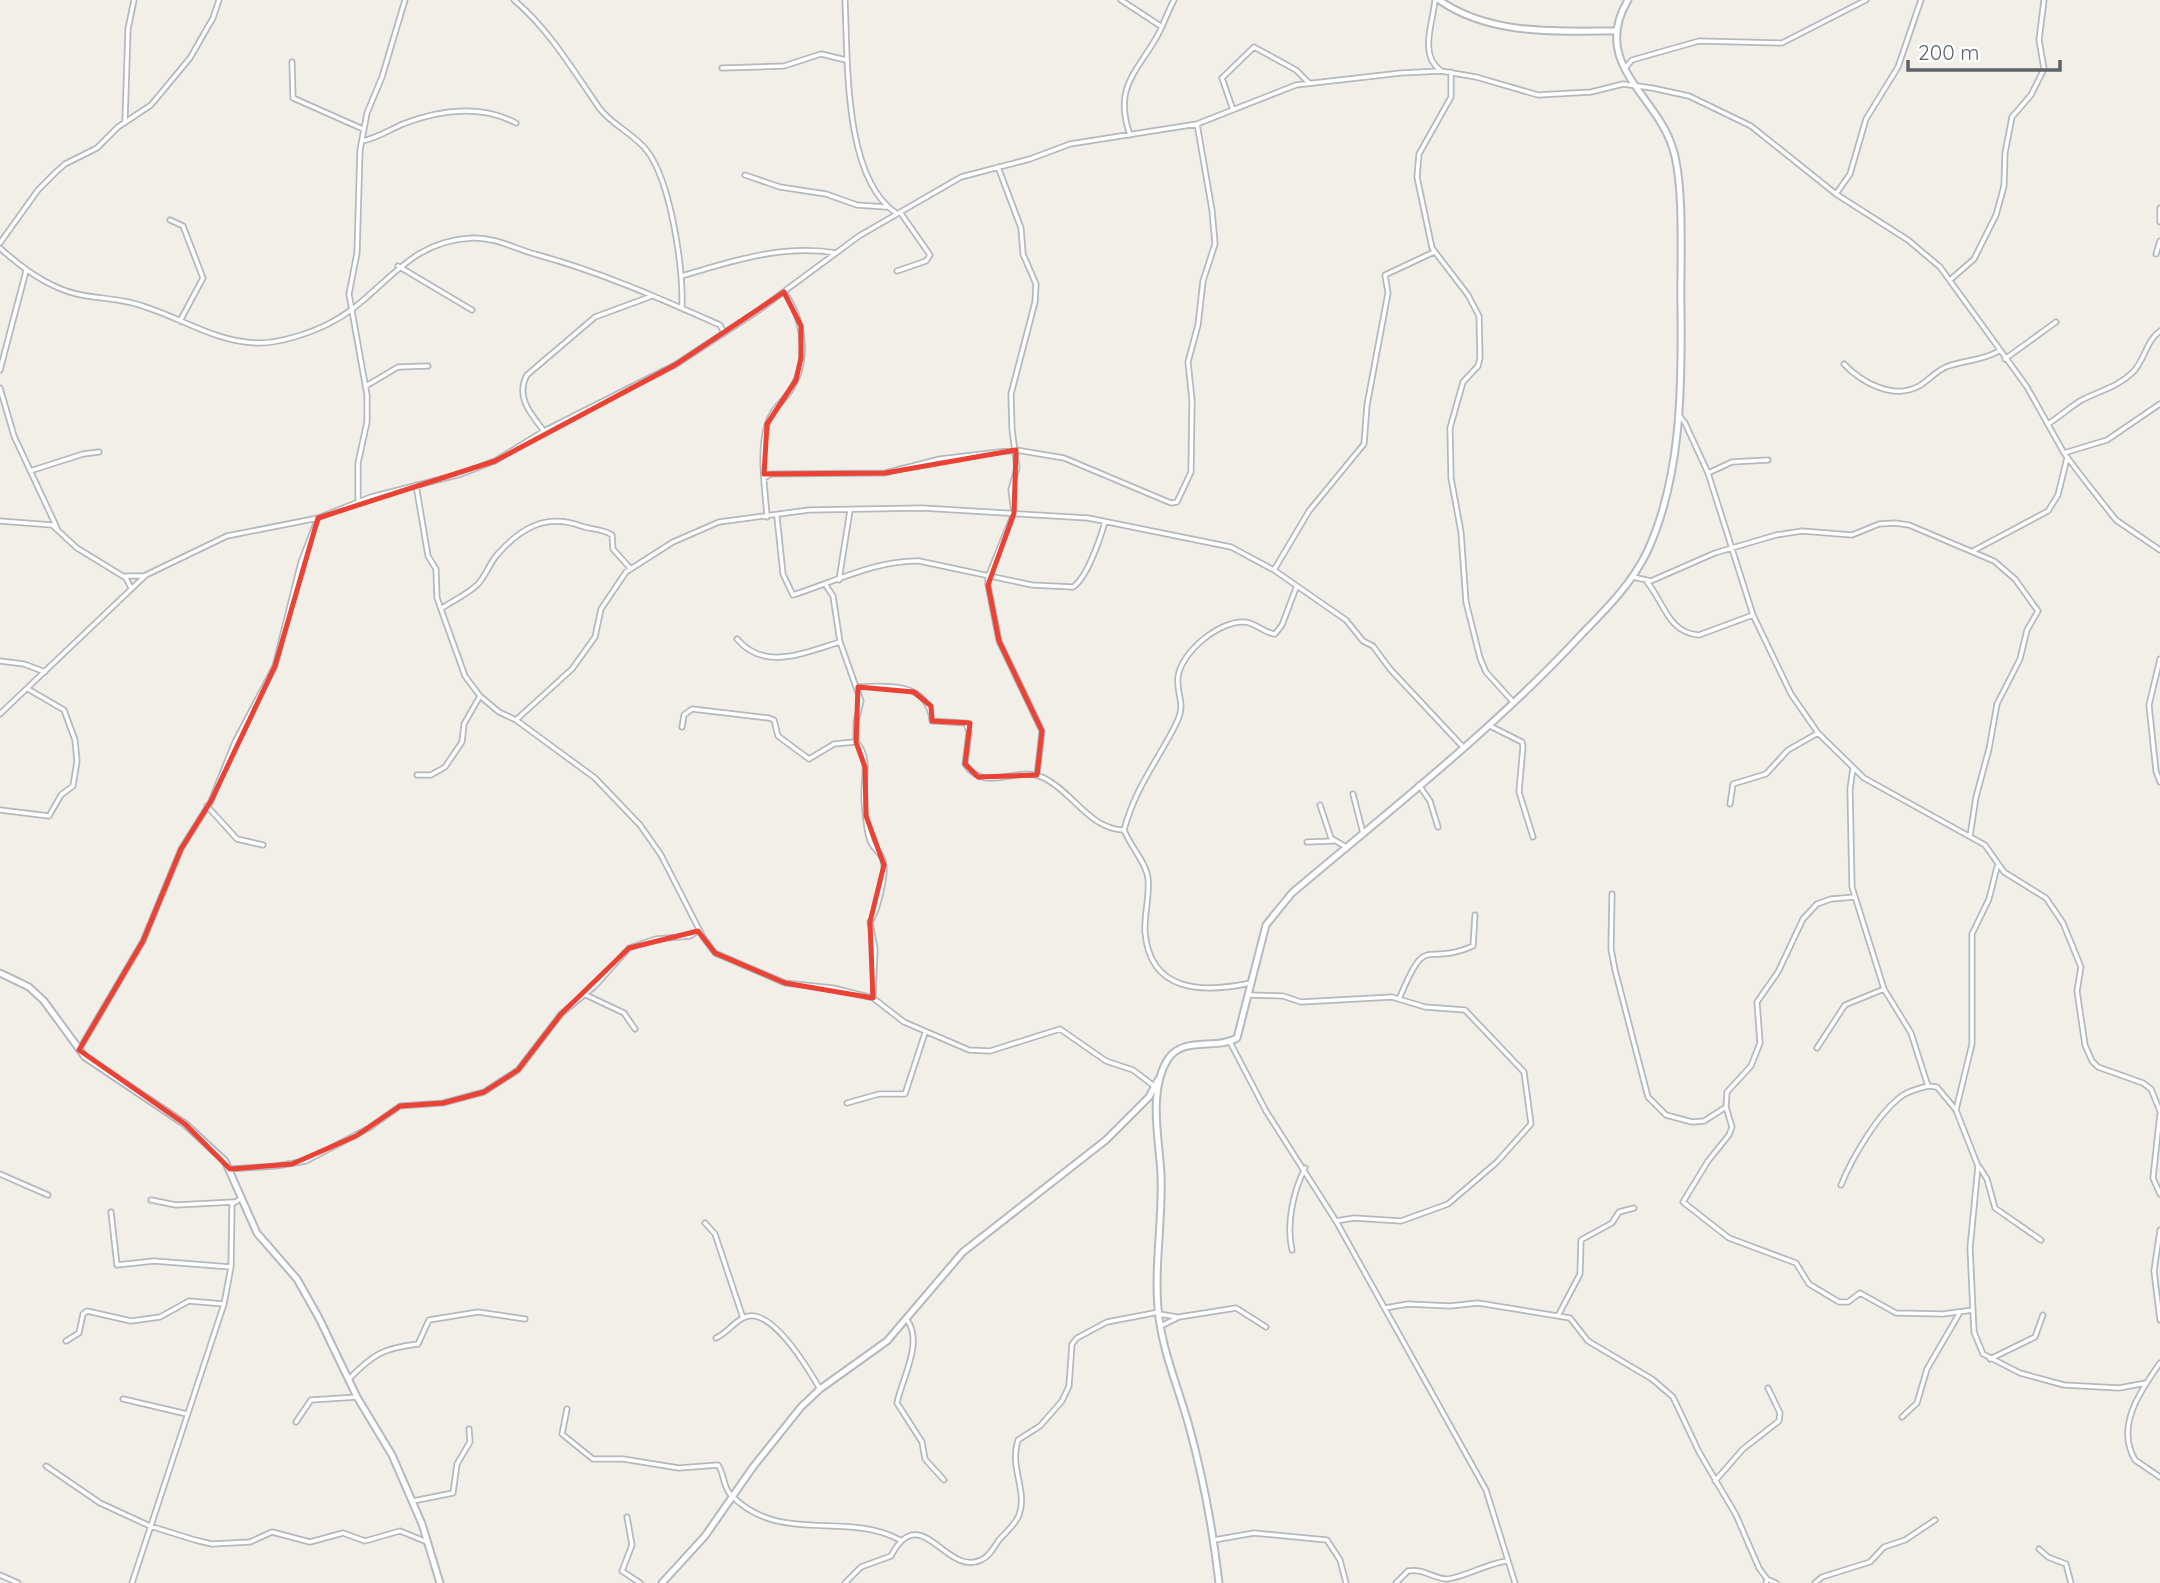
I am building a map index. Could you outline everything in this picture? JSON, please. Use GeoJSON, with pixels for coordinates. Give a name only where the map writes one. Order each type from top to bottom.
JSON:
{"type":"FeatureCollection","features":[{"type":"Feature","properties":{"kind":"main road"},"geometry":{"type":"LineString","coordinates":[[1437,0],[1472,18],[1495,25],[1560,31],[1616,31]]}},
{"type":"Feature","properties":{"kind":"main road"},"geometry":{"type":"LineString","coordinates":[[662,1583],[705,1536],[788,1424],[820,1389],[887,1341],[963,1252],[1107,1140],[1149,1097],[1168,1059],[1183,1047],[1230,1042],[1241,1029],[1261,939],[1274,913],[1346,847],[1490,726],[1558,660],[1633,577],[1655,532],[1665,499],[1677,414],[1681,328],[1676,166],[1673,147],[1624,69],[1616,31],[1628,0]]}},
{"type":"Feature","properties":{"kind":"main road"},"geometry":{"type":"LineString","coordinates":[[0,973],[29,987],[44,1001],[79,1050],[113,1078],[185,1124],[230,1168],[257,1233],[296,1279],[319,1318],[357,1397],[379,1431],[414,1501],[440,1583]]}},
{"type":"Feature","properties":{"kind":"main road"},"geometry":{"type":"LineString","coordinates":[[1160,1077],[1159,1313],[1165,1352],[1196,1450],[1214,1539],[1219,1583]]}},
{"type":"Feature","properties":{"kind":"street"},"geometry":{"type":"LineString","coordinates":[[125,121],[128,29],[134,0]]}},
{"type":"Feature","properties":{"kind":"street"},"geometry":{"type":"LineString","coordinates":[[219,0],[213,18],[190,58],[151,105],[125,121],[97,148],[65,164],[38,190],[0,245],[26,271],[62,290],[129,302],[236,340],[262,343],[324,326],[350,309],[411,257],[440,244],[486,239],[597,274],[682,306],[720,325],[723,331]]}},
{"type":"Feature","properties":{"kind":"street"},"geometry":{"type":"LineString","coordinates":[[358,501],[360,452],[368,422],[366,386],[349,293],[357,254],[363,129],[405,0]]}},
{"type":"Feature","properties":{"kind":"street"},"geometry":{"type":"LineString","coordinates":[[514,0],[581,78],[601,110],[647,151],[667,189],[682,276],[682,306]]}},
{"type":"Feature","properties":{"kind":"street"},"geometry":{"type":"LineString","coordinates":[[845,0],[846,60],[860,158],[875,192],[887,207],[898,213],[930,255],[926,261],[897,271]]}},
{"type":"Feature","properties":{"kind":"street"},"geometry":{"type":"LineString","coordinates":[[1121,0],[1162,27]]}},
{"type":"Feature","properties":{"kind":"street"},"geometry":{"type":"LineString","coordinates":[[1130,135],[1124,106],[1128,84],[1139,60],[1162,27],[1174,0]]}},
{"type":"Feature","properties":{"kind":"street"},"geometry":{"type":"LineString","coordinates":[[1437,0],[1430,58],[1441,71]]}},
{"type":"Feature","properties":{"kind":"street"},"geometry":{"type":"LineString","coordinates":[[1624,69],[1632,60],[1699,41],[1782,43],[1866,0]]}},
{"type":"Feature","properties":{"kind":"street"},"geometry":{"type":"LineString","coordinates":[[1836,194],[1850,174],[1866,119],[1898,67],[1921,0]]}},
{"type":"Feature","properties":{"kind":"street"},"geometry":{"type":"LineString","coordinates":[[1951,280],[1974,259],[1996,215],[2004,186],[2005,153],[2012,117],[2031,95],[2044,69],[2039,40],[2044,0]]}},
{"type":"Feature","properties":{"kind":"street"},"geometry":{"type":"LineString","coordinates":[[1233,110],[1222,78],[1251,48],[1259,48],[1283,62],[1308,83]]}},
{"type":"Feature","properties":{"kind":"street"},"geometry":{"type":"LineString","coordinates":[[722,68],[777,67],[821,54],[846,60]]}},
{"type":"Feature","properties":{"kind":"street"},"geometry":{"type":"LineString","coordinates":[[292,62],[293,97],[363,129]]}},
{"type":"Feature","properties":{"kind":"street"},"geometry":{"type":"LineString","coordinates":[[0,714],[146,575],[227,536],[318,518],[358,501],[477,469],[526,444],[544,431],[675,366],[836,253],[961,177],[1070,144],[1197,124],[1308,83],[1441,71],[1538,95],[1563,95],[1632,85],[1689,96],[1751,126],[1836,194],[1908,240],[1951,280],[2036,401],[2066,455],[2116,520],[2160,550]]}},
{"type":"Feature","properties":{"kind":"street"},"geometry":{"type":"LineString","coordinates":[[1451,72],[1451,97],[1419,154],[1417,166],[1428,239],[1468,295],[1479,316],[1478,366],[1464,382],[1450,428],[1451,478],[1461,532],[1466,602],[1480,658],[1486,672],[1514,703]]}},
{"type":"Feature","properties":{"kind":"street"},"geometry":{"type":"LineString","coordinates":[[362,141],[415,120],[464,110],[503,116],[516,123]]}},
{"type":"Feature","properties":{"kind":"street"},"geometry":{"type":"LineString","coordinates":[[764,478],[771,474],[897,472],[940,460],[1016,450],[1064,458],[1171,503],[1177,502],[1182,495],[1192,461],[1192,401],[1188,362],[1200,315],[1203,281],[1215,244],[1197,124]]}},
{"type":"Feature","properties":{"kind":"street"},"geometry":{"type":"LineString","coordinates":[[998,167],[1021,228],[1023,254],[1036,284],[1035,302],[1012,394],[1012,429],[1017,468],[1011,490],[1014,513],[988,577],[997,634],[1042,731],[1037,775]]}},
{"type":"Feature","properties":{"kind":"street"},"geometry":{"type":"LineString","coordinates":[[745,175],[780,187],[826,194],[858,205],[887,207]]}},
{"type":"Feature","properties":{"kind":"street"},"geometry":{"type":"LineString","coordinates":[[2160,208],[2160,222]]}},
{"type":"Feature","properties":{"kind":"street"},"geometry":{"type":"LineString","coordinates":[[170,220],[183,226],[202,278],[180,321]]}},
{"type":"Feature","properties":{"kind":"street"},"geometry":{"type":"LineString","coordinates":[[2156,254],[2160,241]]}},
{"type":"Feature","properties":{"kind":"street"},"geometry":{"type":"LineString","coordinates":[[682,276],[745,258],[810,249],[836,253]]}},
{"type":"Feature","properties":{"kind":"street"},"geometry":{"type":"LineString","coordinates":[[1274,570],[1309,512],[1364,444],[1367,405],[1388,293],[1385,275],[1434,251]]}},
{"type":"Feature","properties":{"kind":"street"},"geometry":{"type":"LineString","coordinates":[[398,267],[472,310]]}},
{"type":"Feature","properties":{"kind":"street"},"geometry":{"type":"LineString","coordinates":[[0,370],[26,271]]}},
{"type":"Feature","properties":{"kind":"street"},"geometry":{"type":"LineString","coordinates":[[767,517],[763,442],[767,425],[796,380],[802,348],[799,318],[784,292]]}},
{"type":"Feature","properties":{"kind":"street"},"geometry":{"type":"LineString","coordinates":[[544,431],[523,399],[522,386],[527,375],[595,317],[652,296]]}},
{"type":"Feature","properties":{"kind":"street"},"geometry":{"type":"LineString","coordinates":[[2005,359],[2056,322]]}},
{"type":"Feature","properties":{"kind":"street"},"geometry":{"type":"LineString","coordinates":[[2048,424],[2081,401],[2107,391],[2132,373],[2141,363],[2152,338],[2160,331]]}},
{"type":"Feature","properties":{"kind":"street"},"geometry":{"type":"LineString","coordinates":[[1844,364],[1860,377],[1887,391],[1897,393],[1919,387],[1944,368],[1979,360],[1999,351]]}},
{"type":"Feature","properties":{"kind":"street"},"geometry":{"type":"LineString","coordinates":[[366,386],[398,367],[428,366]]}},
{"type":"Feature","properties":{"kind":"street"},"geometry":{"type":"LineString","coordinates":[[0,388],[14,436],[57,529],[76,548],[129,581],[131,588]]}},
{"type":"Feature","properties":{"kind":"street"},"geometry":{"type":"LineString","coordinates":[[2066,455],[2107,440],[2160,404]]}},
{"type":"Feature","properties":{"kind":"street"},"geometry":{"type":"LineString","coordinates":[[1677,414],[1685,423],[1707,473],[1753,615],[1791,694],[1818,733],[1864,778],[1985,845],[1998,867],[2046,898],[2063,923],[2081,967],[2077,991],[2085,1045],[2092,1061],[2098,1067],[2143,1083],[2151,1089],[2160,1112],[2153,1178],[2160,1194]]}},
{"type":"Feature","properties":{"kind":"street"},"geometry":{"type":"LineString","coordinates":[[30,471],[83,454],[99,452]]}},
{"type":"Feature","properties":{"kind":"street"},"geometry":{"type":"LineString","coordinates":[[1973,551],[2048,511],[2057,495],[2066,455]]}},
{"type":"Feature","properties":{"kind":"street"},"geometry":{"type":"LineString","coordinates":[[1707,473],[1732,462],[1768,460]]}},
{"type":"Feature","properties":{"kind":"street"},"geometry":{"type":"LineString","coordinates":[[416,485],[428,556],[436,569],[437,598],[465,676],[480,696],[499,712],[516,720],[595,778],[640,825],[669,869],[699,930],[715,953],[785,983],[833,988],[873,998],[925,1033],[980,1052],[1060,1029],[1106,1061],[1133,1070],[1155,1087]]}},
{"type":"Feature","properties":{"kind":"street"},"geometry":{"type":"LineString","coordinates":[[516,720],[572,669],[594,637],[601,609],[630,568],[673,542],[711,524],[777,517],[809,510],[922,508],[1073,516],[1215,541],[1274,570],[1296,588],[1346,620],[1363,641],[1373,646],[1390,669],[1463,747]]}},
{"type":"Feature","properties":{"kind":"street"},"geometry":{"type":"LineString","coordinates":[[839,581],[850,510]]}},
{"type":"Feature","properties":{"kind":"street"},"geometry":{"type":"LineString","coordinates":[[777,517],[783,574],[793,595],[839,581],[869,568],[905,561],[934,564],[988,577],[1050,587],[1077,586],[1105,522]]}},
{"type":"Feature","properties":{"kind":"street"},"geometry":{"type":"LineString","coordinates":[[79,1050],[143,942],[181,849],[207,806],[235,742],[275,666],[301,562],[318,518]]}},
{"type":"Feature","properties":{"kind":"street"},"geometry":{"type":"LineString","coordinates":[[442,608],[477,584],[494,558],[515,538],[550,520],[565,519],[584,527],[603,529],[612,535],[613,550],[630,568]]}},
{"type":"Feature","properties":{"kind":"street"},"geometry":{"type":"LineString","coordinates":[[0,521],[21,520],[57,529]]}},
{"type":"Feature","properties":{"kind":"street"},"geometry":{"type":"LineString","coordinates":[[1633,577],[1646,581],[1658,579],[1731,547],[1788,533],[1852,535],[1879,524],[1895,523],[1909,525],[1973,551],[2007,571],[2038,611],[2027,630],[2020,659],[1997,704],[1970,836]]}},
{"type":"Feature","properties":{"kind":"street"},"geometry":{"type":"LineString","coordinates":[[121,575],[146,575]]}},
{"type":"Feature","properties":{"kind":"street"},"geometry":{"type":"LineString","coordinates":[[1646,581],[1675,625],[1690,635],[1699,635],[1753,615]]}},
{"type":"Feature","properties":{"kind":"street"},"geometry":{"type":"LineString","coordinates":[[825,584],[834,596],[840,642],[861,701],[856,722],[856,741],[861,747],[865,767],[864,799],[871,843],[882,852],[884,865],[876,914],[870,922],[876,949],[873,998]]}},
{"type":"Feature","properties":{"kind":"street"},"geometry":{"type":"LineString","coordinates":[[1251,984],[1201,989],[1189,987],[1158,971],[1150,955],[1145,929],[1148,876],[1125,830],[1136,792],[1183,709],[1178,678],[1183,664],[1212,633],[1233,623],[1250,623],[1275,634],[1282,625],[1296,588]]}},
{"type":"Feature","properties":{"kind":"street"},"geometry":{"type":"LineString","coordinates":[[737,639],[749,651],[764,658],[794,656],[840,642]]}},
{"type":"Feature","properties":{"kind":"street"},"geometry":{"type":"LineString","coordinates":[[2160,659],[2149,705],[2155,771],[2160,782]]}},
{"type":"Feature","properties":{"kind":"street"},"geometry":{"type":"LineString","coordinates":[[0,661],[24,664],[45,672]]}},
{"type":"Feature","properties":{"kind":"street"},"geometry":{"type":"LineString","coordinates":[[858,687],[888,686],[925,697],[931,706],[932,721],[966,723],[969,732],[965,764],[978,777],[993,780],[1020,773],[1046,778],[1106,827],[1125,830]]}},
{"type":"Feature","properties":{"kind":"street"},"geometry":{"type":"LineString","coordinates":[[0,810],[49,816],[56,801],[73,786],[75,779],[75,740],[69,717],[57,703],[28,689]]}},
{"type":"Feature","properties":{"kind":"street"},"geometry":{"type":"LineString","coordinates":[[417,775],[431,775],[445,766],[461,743],[464,724],[480,696]]}},
{"type":"Feature","properties":{"kind":"street"},"geometry":{"type":"LineString","coordinates":[[682,727],[684,715],[692,709],[769,718],[774,720],[778,736],[808,759],[834,744],[856,741]]}},
{"type":"Feature","properties":{"kind":"street"},"geometry":{"type":"LineString","coordinates":[[1490,726],[1522,742],[1519,792],[1533,837]]}},
{"type":"Feature","properties":{"kind":"street"},"geometry":{"type":"LineString","coordinates":[[1730,804],[1733,783],[1769,773],[1787,750],[1818,733]]}},
{"type":"Feature","properties":{"kind":"street"},"geometry":{"type":"LineString","coordinates":[[1853,768],[1850,789],[1853,825],[1851,862],[1855,897],[1884,989],[1911,1033],[1928,1086]]}},
{"type":"Feature","properties":{"kind":"street"},"geometry":{"type":"LineString","coordinates":[[1419,785],[1430,801],[1438,827]]}},
{"type":"Feature","properties":{"kind":"street"},"geometry":{"type":"LineString","coordinates":[[1353,794],[1363,833]]}},
{"type":"Feature","properties":{"kind":"street"},"geometry":{"type":"LineString","coordinates":[[1320,805],[1328,833],[1334,841],[1346,847]]}},
{"type":"Feature","properties":{"kind":"street"},"geometry":{"type":"LineString","coordinates":[[207,806],[237,839],[262,845]]}},
{"type":"Feature","properties":{"kind":"street"},"geometry":{"type":"LineString","coordinates":[[1307,842],[1334,841]]}},
{"type":"Feature","properties":{"kind":"street"},"geometry":{"type":"LineString","coordinates":[[1956,1110],[1972,1044],[1972,934],[1984,912],[1998,867]]}},
{"type":"Feature","properties":{"kind":"street"},"geometry":{"type":"LineString","coordinates":[[1612,894],[1611,949],[1648,1097],[1666,1115],[1692,1122],[1704,1121],[1726,1107]]}},
{"type":"Feature","properties":{"kind":"street"},"geometry":{"type":"LineString","coordinates":[[1855,897],[1831,899],[1817,904],[1803,919],[1778,972],[1757,1002],[1760,1043],[1756,1056],[1727,1092],[1726,1107],[1732,1126],[1729,1135],[1684,1198],[1685,1206],[1737,1242],[1797,1264],[1810,1284],[1839,1302],[1848,1302],[1860,1293],[1896,1313],[1960,1313],[1973,1310]]}},
{"type":"Feature","properties":{"kind":"street"},"geometry":{"type":"LineString","coordinates":[[1399,999],[1414,964],[1421,956],[1473,946],[1475,915]]}},
{"type":"Feature","properties":{"kind":"street"},"geometry":{"type":"LineString","coordinates":[[230,1168],[306,1161],[369,1128],[400,1106],[443,1103],[484,1092],[518,1070],[561,1014],[586,995],[634,945],[690,936],[699,930]]}},
{"type":"Feature","properties":{"kind":"street"},"geometry":{"type":"LineString","coordinates":[[1817,1048],[1845,1005],[1884,989]]}},
{"type":"Feature","properties":{"kind":"street"},"geometry":{"type":"LineString","coordinates":[[586,995],[624,1013],[635,1029]]}},
{"type":"Feature","properties":{"kind":"street"},"geometry":{"type":"LineString","coordinates":[[1249,995],[1283,996],[1301,1002],[1382,997],[1425,1007],[1461,1008],[1472,1013],[1499,1048],[1524,1072],[1531,1124],[1497,1162],[1448,1204],[1401,1221],[1354,1218],[1336,1221]]}},
{"type":"Feature","properties":{"kind":"street"},"geometry":{"type":"LineString","coordinates":[[846,1103],[879,1094],[905,1094],[925,1033]]}},
{"type":"Feature","properties":{"kind":"street"},"geometry":{"type":"LineString","coordinates":[[1230,1042],[1266,1111],[1305,1168],[1336,1221],[1486,1490],[1514,1583]]}},
{"type":"Feature","properties":{"kind":"street"},"geometry":{"type":"LineString","coordinates":[[1841,1185],[1850,1163],[1887,1113],[1904,1095],[1928,1086],[1937,1087],[1956,1110],[1978,1166],[1987,1179],[1995,1208],[2041,1240]]}},
{"type":"Feature","properties":{"kind":"street"},"geometry":{"type":"LineString","coordinates":[[1978,1166],[1970,1248],[1973,1310],[1977,1342],[1983,1354],[2020,1373],[2064,1385],[2119,1388],[2146,1383]]}},
{"type":"Feature","properties":{"kind":"street"},"geometry":{"type":"LineString","coordinates":[[1292,1250],[1289,1226],[1295,1190],[1305,1168]]}},
{"type":"Feature","properties":{"kind":"street"},"geometry":{"type":"LineString","coordinates":[[0,1174],[48,1195]]}},
{"type":"Feature","properties":{"kind":"street"},"geometry":{"type":"LineString","coordinates":[[151,1200],[176,1205],[233,1202],[242,1198]]}},
{"type":"Feature","properties":{"kind":"street"},"geometry":{"type":"LineString","coordinates":[[132,1583],[224,1304],[231,1267],[233,1202]]}},
{"type":"Feature","properties":{"kind":"street"},"geometry":{"type":"LineString","coordinates":[[1559,1314],[1580,1274],[1581,1240],[1612,1223],[1619,1212],[1634,1208]]}},
{"type":"Feature","properties":{"kind":"street"},"geometry":{"type":"LineString","coordinates":[[111,1212],[117,1265],[149,1261],[231,1267]]}},
{"type":"Feature","properties":{"kind":"street"},"geometry":{"type":"LineString","coordinates":[[705,1223],[715,1234],[743,1318]]}},
{"type":"Feature","properties":{"kind":"street"},"geometry":{"type":"LineString","coordinates":[[2160,1230],[2154,1271],[2160,1320]]}},
{"type":"Feature","properties":{"kind":"street"},"geometry":{"type":"LineString","coordinates":[[66,1341],[79,1333],[83,1314],[87,1311],[131,1321],[160,1317],[189,1301],[224,1304]]}},
{"type":"Feature","properties":{"kind":"street"},"geometry":{"type":"LineString","coordinates":[[1385,1308],[1408,1304],[1450,1306],[1478,1303],[1545,1316],[1559,1314],[1570,1318],[1588,1341],[1668,1392],[1736,1515],[1759,1568],[1767,1581],[1776,1583]]}},
{"type":"Feature","properties":{"kind":"street"},"geometry":{"type":"LineString","coordinates":[[1161,1326],[1179,1318],[1236,1308],[1266,1327]]}},
{"type":"Feature","properties":{"kind":"street"},"geometry":{"type":"LineString","coordinates":[[349,1379],[366,1361],[384,1350],[418,1344],[429,1320],[478,1312],[525,1319]]}},
{"type":"Feature","properties":{"kind":"street"},"geometry":{"type":"LineString","coordinates":[[567,1409],[562,1434],[588,1457],[633,1460],[679,1468],[718,1465],[732,1497],[780,1522],[821,1528],[862,1525],[900,1540],[916,1535],[931,1540],[964,1562],[976,1562],[988,1556],[1013,1524],[1020,1510],[1019,1483],[1013,1459],[1018,1440],[1040,1426],[1062,1401],[1069,1386],[1072,1344],[1077,1338],[1107,1322],[1159,1313],[1179,1318]]}},
{"type":"Feature","properties":{"kind":"street"},"geometry":{"type":"LineString","coordinates":[[1902,1416],[1917,1403],[1934,1354],[1960,1313]]}},
{"type":"Feature","properties":{"kind":"street"},"geometry":{"type":"LineString","coordinates":[[1990,1359],[2035,1337],[2043,1315]]}},
{"type":"Feature","properties":{"kind":"street"},"geometry":{"type":"LineString","coordinates":[[716,1338],[743,1318],[758,1316],[775,1326],[808,1367],[820,1389]]}},
{"type":"Feature","properties":{"kind":"street"},"geometry":{"type":"LineString","coordinates":[[907,1320],[912,1332],[910,1364],[897,1403],[922,1441],[925,1460],[944,1480]]}},
{"type":"Feature","properties":{"kind":"street"},"geometry":{"type":"LineString","coordinates":[[2160,1363],[2146,1383],[2128,1419],[2132,1454],[2152,1475],[2160,1477]]}},
{"type":"Feature","properties":{"kind":"street"},"geometry":{"type":"LineString","coordinates":[[1715,1481],[1743,1450],[1779,1421],[1780,1413],[1768,1388]]}},
{"type":"Feature","properties":{"kind":"street"},"geometry":{"type":"LineString","coordinates":[[296,1422],[311,1400],[357,1397]]}},
{"type":"Feature","properties":{"kind":"street"},"geometry":{"type":"LineString","coordinates":[[123,1399],[187,1414]]}},
{"type":"Feature","properties":{"kind":"street"},"geometry":{"type":"LineString","coordinates":[[414,1501],[453,1493],[457,1464],[470,1442],[469,1429]]}},
{"type":"Feature","properties":{"kind":"street"},"geometry":{"type":"LineString","coordinates":[[46,1466],[94,1499],[150,1526],[212,1544],[250,1542],[272,1532],[310,1542],[343,1533],[373,1540],[400,1531],[428,1542]]}},
{"type":"Feature","properties":{"kind":"street"},"geometry":{"type":"LineString","coordinates":[[627,1517],[632,1545],[622,1571],[640,1583]]}},
{"type":"Feature","properties":{"kind":"street"},"geometry":{"type":"LineString","coordinates":[[1815,1583],[1822,1577],[1870,1562],[1884,1547],[1905,1540],[1935,1520]]}},
{"type":"Feature","properties":{"kind":"street"},"geometry":{"type":"LineString","coordinates":[[1214,1539],[1254,1534],[1307,1541],[1327,1540],[1340,1560],[1346,1583]]}},
{"type":"Feature","properties":{"kind":"street"},"geometry":{"type":"LineString","coordinates":[[845,1583],[861,1567],[891,1556],[900,1540]]}},
{"type":"Feature","properties":{"kind":"street"},"geometry":{"type":"LineString","coordinates":[[2039,1549],[2048,1557],[2066,1564],[2071,1583]]}},
{"type":"Feature","properties":{"kind":"street"},"geometry":{"type":"LineString","coordinates":[[1395,1583],[1408,1571],[1423,1571],[1448,1579],[1482,1565],[1507,1561]]}},
{"type":"Feature","properties":{"kind":"street"},"geometry":{"type":"LineString","coordinates":[[0,1575],[18,1583]]}},
{"type":"Feature","properties":{"kind":"highlighted area"},"geometry":{"type":"Polygon","coordinates":[[[784,292],[801,326],[801,358],[796,380],[767,424],[764,474],[885,473],[1016,450],[1014,513],[988,585],[999,641],[1042,731],[1041,765],[1037,775],[978,777],[965,764],[970,723],[932,721],[931,706],[914,692],[858,687],[856,742],[865,767],[866,816],[884,865],[870,922],[873,998],[785,983],[715,953],[698,931],[629,948],[561,1014],[518,1070],[484,1092],[443,1103],[400,1106],[356,1136],[292,1164],[230,1169],[185,1124],[79,1050],[143,941],[181,849],[211,801],[275,666],[318,518],[495,461],[675,365],[784,292]]]}}]}
